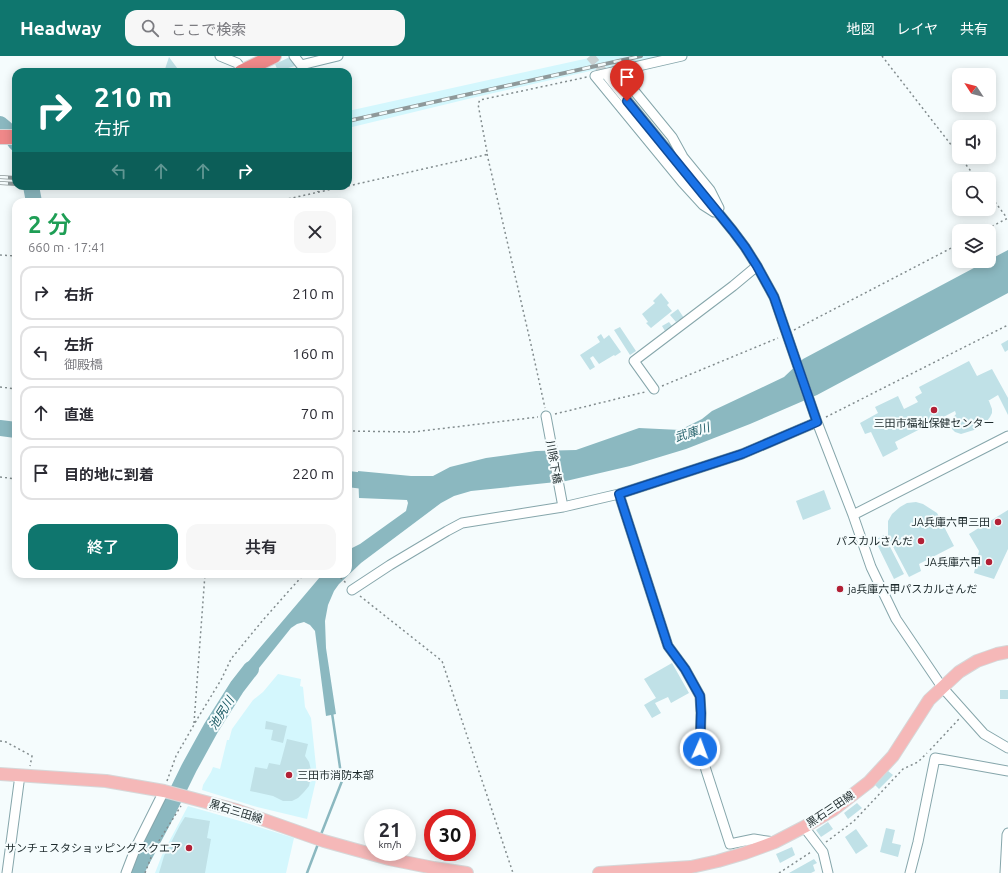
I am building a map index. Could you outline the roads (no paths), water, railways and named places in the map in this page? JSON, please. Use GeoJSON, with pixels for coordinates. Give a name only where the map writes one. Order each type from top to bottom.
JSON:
{"type":"FeatureCollection","features":[{"type":"Feature","properties":{"kind":"highway"},"geometry":{"type":"LineString","coordinates":[[243,67],[274,56]]}},
{"type":"Feature","properties":{"kind":"main road","name":"黒石三田線"},"geometry":{"type":"LineString","coordinates":[[598,873],[656,871],[691,867],[718,861],[775,842],[804,827],[833,810],[869,782],[893,756],[929,700],[959,672],[976,661],[1008,652]]}},
{"type":"Feature","properties":{"kind":"main road","name":"黒石三田線"},"geometry":{"type":"LineString","coordinates":[[0,774],[106,781],[164,790],[236,810],[308,836],[389,859],[467,873]]}},
{"type":"Feature","properties":{"kind":"street"},"geometry":{"type":"LineString","coordinates":[[220,56],[243,67]]}},
{"type":"Feature","properties":{"kind":"street"},"geometry":{"type":"LineString","coordinates":[[294,56],[301,65],[338,56]]}},
{"type":"Feature","properties":{"kind":"street"},"geometry":{"type":"LineString","coordinates":[[682,56],[595,76],[682,182],[703,205],[724,219]]}},
{"type":"Feature","properties":{"kind":"street"},"geometry":{"type":"LineString","coordinates":[[618,71],[672,137],[683,157],[710,190],[724,219]]}},
{"type":"Feature","properties":{"kind":"street"},"geometry":{"type":"LineString","coordinates":[[608,77],[724,219],[757,266],[774,297],[817,422],[853,515],[871,567],[896,619],[942,687],[984,734],[1008,748]]}},
{"type":"Feature","properties":{"kind":"street"},"geometry":{"type":"LineString","coordinates":[[654,389],[634,361],[757,266]]}},
{"type":"Feature","properties":{"kind":"street","name":"川除下橋"},"geometry":{"type":"LineString","coordinates":[[546,416],[563,507]]}},
{"type":"Feature","properties":{"kind":"street"},"geometry":{"type":"LineString","coordinates":[[352,590],[390,565],[462,523],[563,507],[619,494],[742,454],[817,422]]}},
{"type":"Feature","properties":{"kind":"street"},"geometry":{"type":"LineString","coordinates":[[853,515],[1008,436]]}},
{"type":"Feature","properties":{"kind":"street"},"geometry":{"type":"LineString","coordinates":[[619,494],[668,646],[685,669],[700,696],[700,749],[730,844],[754,839],[775,842]]}},
{"type":"Feature","properties":{"kind":"street"},"geometry":{"type":"LineString","coordinates":[[910,873],[918,842],[935,758],[1008,771]]}},
{"type":"Feature","properties":{"kind":"street"},"geometry":{"type":"LineString","coordinates":[[7,873],[25,776]]}},
{"type":"Feature","properties":{"kind":"street"},"geometry":{"type":"LineString","coordinates":[[126,873],[136,847],[164,790]]}},
{"type":"Feature","properties":{"kind":"street"},"geometry":{"type":"LineString","coordinates":[[804,827],[823,852],[828,873]]}},
{"type":"Feature","properties":{"kind":"street"},"geometry":{"type":"LineString","coordinates":[[1005,873],[1008,833]]}},
{"type":"Feature","properties":{"kind":"water"},"geometry":{"type":"Polygon","coordinates":[[[1008,250],[1008,293],[817,395],[750,424],[686,449],[630,466],[566,481],[471,491],[454,496],[441,503],[361,563],[352,572],[352,548],[360,544],[406,511],[408,503],[407,500],[359,498],[358,471],[411,476],[433,476],[450,467],[486,458],[536,451],[576,450],[639,428],[680,430],[702,419],[712,411],[784,377],[803,359],[974,268],[996,268],[996,256],[1008,250]]]}},
{"type":"Feature","properties":{"kind":"water"},"geometry":{"type":"Polygon","coordinates":[[[319,578],[345,578],[334,591],[328,605],[325,621],[326,648],[336,714],[326,716],[315,631],[310,625],[304,622],[291,628],[243,690],[231,682],[319,578]]]}},
{"type":"Feature","properties":{"kind":"waterway"},"geometry":{"type":"LineString","coordinates":[[0,124],[12,137]]}},
{"type":"Feature","properties":{"kind":"waterway"},"geometry":{"type":"LineString","coordinates":[[32,190],[33,198]]}},
{"type":"Feature","properties":{"kind":"waterway","name":"武庫川"},"geometry":{"type":"LineString","coordinates":[[0,428],[12,430]]}},
{"type":"Feature","properties":{"kind":"waterway","name":"武庫川"},"geometry":{"type":"LineString","coordinates":[[352,480],[380,483]]}},
{"type":"Feature","properties":{"kind":"waterway","name":"池尻川"},"geometry":{"type":"LineString","coordinates":[[136,873],[211,728],[237,687],[251,669]]}},
{"type":"Feature","properties":{"kind":"waterway"},"geometry":{"type":"LineString","coordinates":[[320,837],[342,781],[332,713]]}},
{"type":"Feature","properties":{"kind":"waterway"},"geometry":{"type":"LineString","coordinates":[[307,873],[318,844]]}},
{"type":"Feature","properties":{"kind":"tunnel"},"geometry":{"type":"LineString","coordinates":[[590,56],[608,77]]}},
{"type":"Feature","properties":{"kind":"railway"},"geometry":{"type":"LineString","coordinates":[[352,120],[641,56]]}},
{"type":"Feature","properties":{"kind":"railway"},"geometry":{"type":"LineString","coordinates":[[0,177],[12,178]]}},
{"type":"Feature","properties":{"kind":"railway"},"geometry":{"type":"LineString","coordinates":[[0,183],[12,184]]}},
{"type":"Feature","properties":{"kind":"place","name":"三田市福祉保健センター"},"geometry":{"type":"Point","coordinates":[934,410]}},
{"type":"Feature","properties":{"kind":"place","name":"JA兵庫六甲三田"},"geometry":{"type":"Point","coordinates":[998,522]}},
{"type":"Feature","properties":{"kind":"place","name":"パスカルさんだ"},"geometry":{"type":"Point","coordinates":[921,541]}},
{"type":"Feature","properties":{"kind":"place","name":"JA兵庫六甲"},"geometry":{"type":"Point","coordinates":[989,562]}},
{"type":"Feature","properties":{"kind":"place","name":"ja兵庫六甲パスカルさんだ"},"geometry":{"type":"Point","coordinates":[840,589]}},
{"type":"Feature","properties":{"kind":"place","name":"三田市消防本部"},"geometry":{"type":"Point","coordinates":[289,775]}},
{"type":"Feature","properties":{"kind":"place","name":"サンチェスタショッピングスクエア"},"geometry":{"type":"Point","coordinates":[189,848]}}]}
